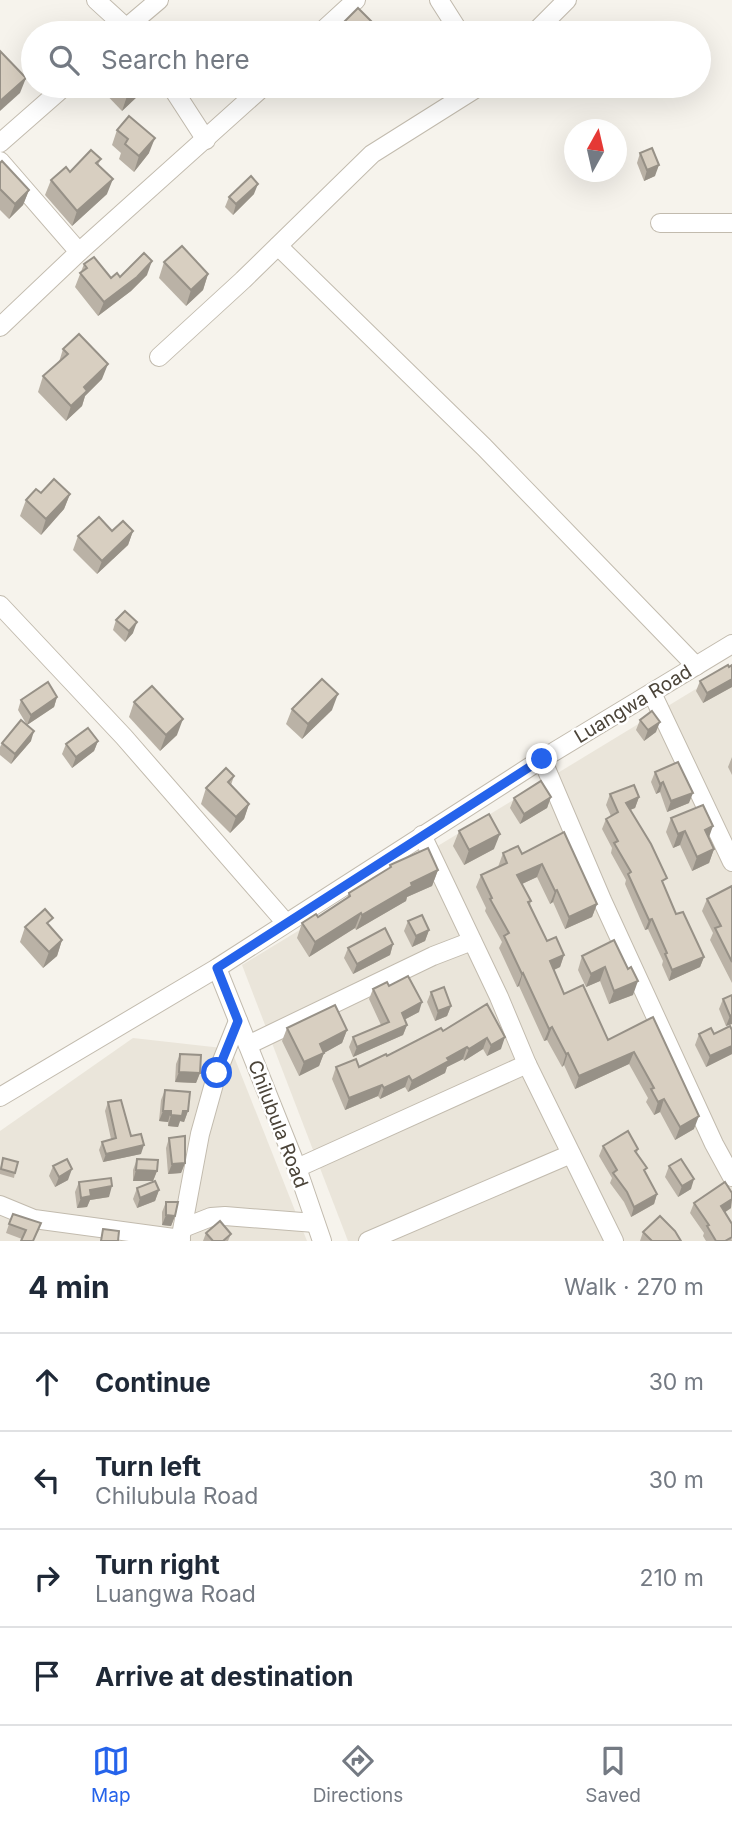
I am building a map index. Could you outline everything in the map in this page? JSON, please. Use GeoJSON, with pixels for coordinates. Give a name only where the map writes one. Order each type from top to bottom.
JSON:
{"type":"FeatureCollection","features":[{"type":"Feature","properties":{"kind":"street"},"geometry":{"type":"LineString","coordinates":[[96,0],[117,21]]}},
{"type":"Feature","properties":{"kind":"street"},"geometry":{"type":"LineString","coordinates":[[137,21],[159,0]]}},
{"type":"Feature","properties":{"kind":"street"},"geometry":{"type":"LineString","coordinates":[[333,21],[356,0]]}},
{"type":"Feature","properties":{"kind":"street"},"geometry":{"type":"LineString","coordinates":[[439,0],[452,21]]}},
{"type":"Feature","properties":{"kind":"street"},"geometry":{"type":"LineString","coordinates":[[546,21],[567,0]]}},
{"type":"Feature","properties":{"kind":"street"},"geometry":{"type":"LineString","coordinates":[[0,144],[52,98]]}},
{"type":"Feature","properties":{"kind":"street"},"geometry":{"type":"LineString","coordinates":[[179,98],[206,140]]}},
{"type":"Feature","properties":{"kind":"street"},"geometry":{"type":"LineString","coordinates":[[0,327],[79,252],[251,98]]}},
{"type":"Feature","properties":{"kind":"street"},"geometry":{"type":"LineString","coordinates":[[159,357],[372,154],[461,98]]}},
{"type":"Feature","properties":{"kind":"street"},"geometry":{"type":"LineString","coordinates":[[0,161],[79,252]]}},
{"type":"Feature","properties":{"kind":"street"},"geometry":{"type":"LineString","coordinates":[[660,223],[732,223]]}},
{"type":"Feature","properties":{"kind":"street"},"geometry":{"type":"LineString","coordinates":[[278,246],[484,447],[696,666]]}},
{"type":"Feature","properties":{"kind":"street"},"geometry":{"type":"LineString","coordinates":[[0,605],[124,737],[286,923]]}},
{"type":"Feature","properties":{"kind":"street","name":"Luangwa Road"},"geometry":{"type":"LineString","coordinates":[[0,1097],[217,968],[542,759],[732,644]]}},
{"type":"Feature","properties":{"kind":"street"},"geometry":{"type":"LineString","coordinates":[[652,693],[732,862]]}},
{"type":"Feature","properties":{"kind":"street"},"geometry":{"type":"LineString","coordinates":[[542,759],[608,912],[714,1144],[732,1177]]}},
{"type":"Feature","properties":{"kind":"street"},"geometry":{"type":"LineString","coordinates":[[422,835],[527,1064],[614,1241]]}},
{"type":"Feature","properties":{"kind":"street"},"geometry":{"type":"LineString","coordinates":[[248,1045],[472,941]]}},
{"type":"Feature","properties":{"kind":"street","name":"Chilubula Road"},"geometry":{"type":"LineString","coordinates":[[217,968],[297,1168],[322,1241]]}},
{"type":"Feature","properties":{"kind":"street"},"geometry":{"type":"LineString","coordinates":[[182,1236],[200,1134],[217,1073],[238,1021]]}},
{"type":"Feature","properties":{"kind":"street"},"geometry":{"type":"LineString","coordinates":[[297,1168],[527,1064]]}},
{"type":"Feature","properties":{"kind":"street"},"geometry":{"type":"LineString","coordinates":[[368,1241],[571,1154]]}},
{"type":"Feature","properties":{"kind":"street"},"geometry":{"type":"LineString","coordinates":[[0,1205],[34,1219],[182,1236],[211,1217],[316,1223]]}},
{"type":"Feature","properties":{"kind":"shaded area"},"geometry":{"type":"Polygon","coordinates":[[[732,667],[732,1241],[348,1241],[242,965],[732,667]]]}},
{"type":"Feature","properties":{"kind":"shaded area"},"geometry":{"type":"Polygon","coordinates":[[[133,1038],[231,1049],[307,1241],[0,1241],[0,1131],[133,1038]]]}},
{"type":"Feature","properties":{"kind":"building"},"geometry":{"type":"Polygon","coordinates":[[[358,8],[371,21],[345,21],[358,8]]]}},
{"type":"Feature","properties":{"kind":"building"},"geometry":{"type":"Polygon","coordinates":[[[0,51],[21,73],[21,82],[0,101],[0,51]]]}},
{"type":"Feature","properties":{"kind":"building"},"geometry":{"type":"Polygon","coordinates":[[[129,116],[155,138],[139,156],[125,144],[128,139],[117,130],[129,116]]]}},
{"type":"Feature","properties":{"kind":"building"},"geometry":{"type":"Polygon","coordinates":[[[652,148],[659,165],[647,170],[640,153],[652,148]]]}},
{"type":"Feature","properties":{"kind":"building"},"geometry":{"type":"Polygon","coordinates":[[[91,150],[101,159],[96,163],[113,179],[77,211],[51,180],[66,167],[70,172],[91,150]]]}},
{"type":"Feature","properties":{"kind":"building"},"geometry":{"type":"Polygon","coordinates":[[[2,161],[29,190],[15,204],[0,189],[2,161]]]}},
{"type":"Feature","properties":{"kind":"building"},"geometry":{"type":"Polygon","coordinates":[[[251,176],[258,184],[236,204],[229,197],[251,176]]]}},
{"type":"Feature","properties":{"kind":"building"},"geometry":{"type":"Polygon","coordinates":[[[182,246],[208,274],[191,290],[164,262],[182,246]]]}},
{"type":"Feature","properties":{"kind":"building"},"geometry":{"type":"Polygon","coordinates":[[[144,253],[152,261],[137,277],[104,302],[80,273],[87,268],[84,264],[94,257],[111,278],[117,273],[120,277],[144,253]]]}},
{"type":"Feature","properties":{"kind":"building"},"geometry":{"type":"Polygon","coordinates":[[[79,334],[108,364],[84,387],[87,391],[71,406],[43,376],[68,354],[63,349],[79,334]]]}},
{"type":"Feature","properties":{"kind":"building"},"geometry":{"type":"Polygon","coordinates":[[[54,479],[70,494],[46,519],[26,500],[36,489],[41,493],[54,479]]]}},
{"type":"Feature","properties":{"kind":"building"},"geometry":{"type":"Polygon","coordinates":[[[99,517],[112,531],[123,521],[133,531],[102,561],[78,536],[99,517]]]}},
{"type":"Feature","properties":{"kind":"building"},"geometry":{"type":"Polygon","coordinates":[[[125,611],[137,622],[129,631],[116,620],[125,611]]]}},
{"type":"Feature","properties":{"kind":"building"},"geometry":{"type":"Polygon","coordinates":[[[732,665],[732,679],[707,693],[700,681],[732,665]]]}},
{"type":"Feature","properties":{"kind":"building"},"geometry":{"type":"Polygon","coordinates":[[[322,679],[338,694],[308,724],[292,709],[322,679]]]}},
{"type":"Feature","properties":{"kind":"building"},"geometry":{"type":"Polygon","coordinates":[[[48,682],[57,697],[31,715],[21,700],[48,682]]]}},
{"type":"Feature","properties":{"kind":"building"},"geometry":{"type":"Polygon","coordinates":[[[152,686],[183,719],[166,735],[134,702],[152,686]]]}},
{"type":"Feature","properties":{"kind":"building"},"geometry":{"type":"Polygon","coordinates":[[[652,711],[660,722],[648,730],[640,720],[652,711]]]}},
{"type":"Feature","properties":{"kind":"building"},"geometry":{"type":"Polygon","coordinates":[[[21,720],[34,731],[15,754],[2,743],[21,720]]]}},
{"type":"Feature","properties":{"kind":"building"},"geometry":{"type":"Polygon","coordinates":[[[88,728],[98,741],[76,757],[66,744],[88,728]]]}},
{"type":"Feature","properties":{"kind":"building"},"geometry":{"type":"Polygon","coordinates":[[[678,762],[693,793],[671,801],[663,782],[660,784],[655,772],[678,762]]]}},
{"type":"Feature","properties":{"kind":"building"},"geometry":{"type":"Polygon","coordinates":[[[226,768],[234,776],[228,782],[249,804],[236,817],[206,788],[226,768]]]}},
{"type":"Feature","properties":{"kind":"building"},"geometry":{"type":"Polygon","coordinates":[[[541,781],[551,797],[524,814],[514,798],[541,781]]]}},
{"type":"Feature","properties":{"kind":"building"},"geometry":{"type":"Polygon","coordinates":[[[634,785],[639,797],[626,803],[651,844],[667,878],[662,881],[676,914],[683,912],[704,957],[672,970],[652,919],[649,920],[628,874],[631,872],[614,843],[618,841],[606,819],[618,812],[610,794],[634,785]]]}},
{"type":"Feature","properties":{"kind":"building"},"geometry":{"type":"Polygon","coordinates":[[[703,805],[713,826],[705,830],[714,849],[697,857],[685,831],[678,834],[671,818],[703,805]]]}},
{"type":"Feature","properties":{"kind":"building"},"geometry":{"type":"Polygon","coordinates":[[[489,814],[500,834],[469,850],[459,831],[489,814]]]}},
{"type":"Feature","properties":{"kind":"building"},"geometry":{"type":"Polygon","coordinates":[[[564,832],[597,904],[569,917],[542,864],[517,875],[547,941],[556,937],[564,955],[550,961],[564,994],[583,985],[608,1040],[653,1017],[699,1116],[680,1127],[664,1099],[658,1102],[651,1089],[654,1088],[634,1052],[579,1076],[552,1027],[549,1029],[504,936],[509,933],[490,899],[492,898],[481,875],[507,863],[503,853],[518,846],[522,854],[564,832]]]}},
{"type":"Feature","properties":{"kind":"building"},"geometry":{"type":"Polygon","coordinates":[[[428,848],[438,870],[411,883],[412,886],[362,915],[361,913],[315,942],[302,923],[316,914],[318,917],[350,896],[349,893],[391,867],[390,865],[428,848]]]}},
{"type":"Feature","properties":{"kind":"building"},"geometry":{"type":"Polygon","coordinates":[[[732,886],[732,962],[715,928],[721,926],[707,899],[732,886]]]}},
{"type":"Feature","properties":{"kind":"building"},"geometry":{"type":"Polygon","coordinates":[[[45,909],[53,918],[47,923],[62,940],[49,952],[25,927],[45,909]]]}},
{"type":"Feature","properties":{"kind":"building"},"geometry":{"type":"Polygon","coordinates":[[[422,915],[429,930],[416,936],[408,921],[422,915]]]}},
{"type":"Feature","properties":{"kind":"building"},"geometry":{"type":"Polygon","coordinates":[[[385,928],[393,944],[357,964],[348,948],[385,928]]]}},
{"type":"Feature","properties":{"kind":"building"},"geometry":{"type":"Polygon","coordinates":[[[614,940],[628,969],[631,967],[638,981],[614,991],[605,967],[591,974],[582,956],[614,940]]]}},
{"type":"Feature","properties":{"kind":"building"},"geometry":{"type":"Polygon","coordinates":[[[408,976],[422,1002],[402,1013],[407,1025],[357,1047],[353,1037],[389,1022],[373,989],[387,982],[389,986],[408,976]]]}},
{"type":"Feature","properties":{"kind":"building"},"geometry":{"type":"Polygon","coordinates":[[[444,987],[451,1006],[438,1011],[431,992],[444,987]]]}},
{"type":"Feature","properties":{"kind":"building"},"geometry":{"type":"Polygon","coordinates":[[[732,995],[732,1015],[730,1016],[723,999],[732,995]]]}},
{"type":"Feature","properties":{"kind":"building"},"geometry":{"type":"Polygon","coordinates":[[[487,1004],[505,1037],[491,1045],[487,1038],[469,1049],[467,1047],[447,1058],[449,1061],[412,1081],[409,1076],[384,1088],[382,1085],[349,1098],[336,1067],[356,1059],[359,1067],[386,1054],[387,1056],[441,1028],[443,1031],[487,1004]]]}},
{"type":"Feature","properties":{"kind":"building"},"geometry":{"type":"Polygon","coordinates":[[[335,1005],[347,1030],[320,1044],[324,1053],[304,1062],[287,1028],[335,1005]]]}},
{"type":"Feature","properties":{"kind":"building"},"geometry":{"type":"Polygon","coordinates":[[[730,1026],[732,1046],[710,1056],[699,1034],[711,1028],[714,1034],[730,1026]]]}},
{"type":"Feature","properties":{"kind":"building"},"geometry":{"type":"Polygon","coordinates":[[[180,1054],[201,1055],[200,1073],[179,1072],[180,1054]]]}},
{"type":"Feature","properties":{"kind":"building"},"geometry":{"type":"Polygon","coordinates":[[[165,1090],[190,1092],[188,1111],[183,1111],[182,1116],[163,1111],[165,1090]]]}},
{"type":"Feature","properties":{"kind":"building"},"geometry":{"type":"Polygon","coordinates":[[[121,1100],[131,1136],[141,1134],[144,1145],[106,1154],[102,1142],[116,1138],[108,1102],[121,1100]]]}},
{"type":"Feature","properties":{"kind":"building"},"geometry":{"type":"Polygon","coordinates":[[[628,1131],[657,1194],[634,1207],[613,1173],[617,1170],[603,1146],[628,1131]]]}},
{"type":"Feature","properties":{"kind":"building"},"geometry":{"type":"Polygon","coordinates":[[[185,1136],[185,1163],[172,1164],[169,1138],[185,1136]]]}},
{"type":"Feature","properties":{"kind":"building"},"geometry":{"type":"Polygon","coordinates":[[[3,1158],[18,1162],[15,1173],[1,1169],[3,1158]]]}},
{"type":"Feature","properties":{"kind":"building"},"geometry":{"type":"Polygon","coordinates":[[[67,1159],[72,1169],[59,1177],[53,1166],[67,1159]]]}},
{"type":"Feature","properties":{"kind":"building"},"geometry":{"type":"Polygon","coordinates":[[[137,1159],[158,1160],[157,1171],[136,1170],[137,1159]]]}},
{"type":"Feature","properties":{"kind":"building"},"geometry":{"type":"Polygon","coordinates":[[[681,1159],[694,1179],[682,1186],[669,1166],[681,1159]]]}},
{"type":"Feature","properties":{"kind":"building"},"geometry":{"type":"Polygon","coordinates":[[[111,1178],[112,1186],[90,1190],[91,1196],[81,1198],[79,1182],[111,1178]]]}},
{"type":"Feature","properties":{"kind":"building"},"geometry":{"type":"Polygon","coordinates":[[[155,1181],[159,1190],[140,1198],[137,1188],[155,1181]]]}},
{"type":"Feature","properties":{"kind":"building"},"geometry":{"type":"Polygon","coordinates":[[[725,1182],[732,1193],[732,1199],[721,1206],[732,1224],[732,1237],[725,1241],[716,1241],[694,1203],[725,1182]]]}},
{"type":"Feature","properties":{"kind":"building"},"geometry":{"type":"Polygon","coordinates":[[[166,1202],[178,1202],[175,1216],[166,1215],[166,1202]]]}},
{"type":"Feature","properties":{"kind":"building"},"geometry":{"type":"Polygon","coordinates":[[[13,1214],[41,1223],[33,1241],[21,1241],[26,1230],[9,1224],[13,1214]]]}},
{"type":"Feature","properties":{"kind":"building"},"geometry":{"type":"Polygon","coordinates":[[[660,1216],[681,1241],[652,1241],[643,1232],[660,1216]]]}},
{"type":"Feature","properties":{"kind":"building"},"geometry":{"type":"Polygon","coordinates":[[[220,1221],[231,1234],[223,1241],[213,1241],[206,1233],[220,1221]]]}},
{"type":"Feature","properties":{"kind":"building"},"geometry":{"type":"Polygon","coordinates":[[[103,1229],[119,1231],[118,1241],[101,1241],[103,1229]]]}},
{"type":"Feature","properties":{"kind":"route"},"geometry":{"type":"LineString","coordinates":[[217,1073],[238,1021],[217,968],[542,759]]}}]}
